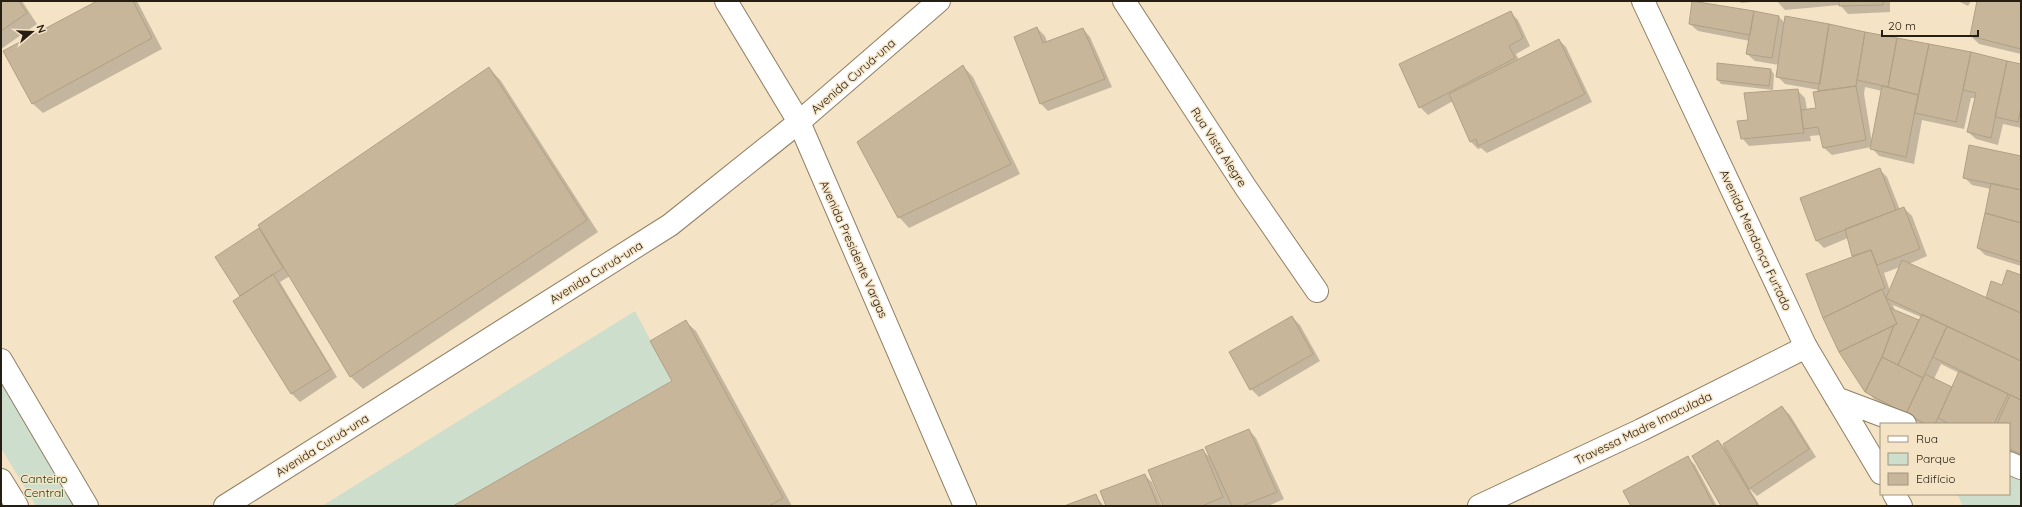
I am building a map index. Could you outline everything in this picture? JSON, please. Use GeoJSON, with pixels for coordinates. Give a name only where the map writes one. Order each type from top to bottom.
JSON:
{"type":"FeatureCollection","features":[{"type":"Feature","properties":{"kind":"main road","name":"Avenida Presidente Vargas"},"geometry":{"type":"LineString","coordinates":[[726,1],[799,122],[965,506]]}},
{"type":"Feature","properties":{"kind":"main road","name":"Avenida Curuá-una"},"geometry":{"type":"LineString","coordinates":[[225,506],[670,225],[799,122],[939,1]]}},
{"type":"Feature","properties":{"kind":"main road","name":"Rua Vista Alegre"},"geometry":{"type":"LineString","coordinates":[[1124,1],[1246,188],[1317,291]]}},
{"type":"Feature","properties":{"kind":"main road","name":"Avenida Mendonça Furtado"},"geometry":{"type":"LineString","coordinates":[[1643,1],[1806,347],[1880,471]]}},
{"type":"Feature","properties":{"kind":"main road","name":"Travessa Madre Imaculada"},"geometry":{"type":"LineString","coordinates":[[1478,506],[1641,430],[1806,347]]}},
{"type":"Feature","properties":{"kind":"main road"},"geometry":{"type":"LineString","coordinates":[[1,360],[87,506]]}},
{"type":"Feature","properties":{"kind":"main road"},"geometry":{"type":"LineString","coordinates":[[1836,398],[1902,423]]}},
{"type":"Feature","properties":{"kind":"main road"},"geometry":{"type":"LineString","coordinates":[[2010,463],[2021,468]]}},
{"type":"Feature","properties":{"kind":"main road"},"geometry":{"type":"LineString","coordinates":[[1,480],[17,506]]}},
{"type":"Feature","properties":{"kind":"main road"},"geometry":{"type":"LineString","coordinates":[[1895,495],[1901,506]]}},
{"type":"Feature","properties":{"kind":"green space"},"geometry":{"type":"Polygon","coordinates":[[[635,311],[672,381],[453,506],[322,506],[635,311]]]}},
{"type":"Feature","properties":{"kind":"green space","name":"Canteiro Central"},"geometry":{"type":"Polygon","coordinates":[[[1,378],[78,506],[36,506],[1,448],[1,378]]]}},
{"type":"Feature","properties":{"kind":"green space"},"geometry":{"type":"Polygon","coordinates":[[[2010,476],[2021,481],[2021,506],[1963,506],[1958,495],[2010,495],[2010,476]]]}},
{"type":"Feature","properties":{"kind":"building"},"geometry":{"type":"Polygon","coordinates":[[[1,1],[19,1],[27,13],[1,31],[1,1]]]}},
{"type":"Feature","properties":{"kind":"building"},"geometry":{"type":"Polygon","coordinates":[[[97,1],[133,1],[152,38],[32,104],[3,51],[97,1]]]}},
{"type":"Feature","properties":{"kind":"building"},"geometry":{"type":"Polygon","coordinates":[[[1692,1],[1754,11],[1750,35],[1689,24],[1692,1]]]}},
{"type":"Feature","properties":{"kind":"building"},"geometry":{"type":"Polygon","coordinates":[[[1839,1],[1883,1],[1883,5],[1839,6],[1839,1]]]}},
{"type":"Feature","properties":{"kind":"building"},"geometry":{"type":"Polygon","coordinates":[[[1977,1],[2021,1],[2021,49],[1970,36],[1977,1]]]}},
{"type":"Feature","properties":{"kind":"building"},"geometry":{"type":"Polygon","coordinates":[[[1511,11],[1523,38],[1509,46],[1515,58],[1419,108],[1399,64],[1511,11]]]}},
{"type":"Feature","properties":{"kind":"building"},"geometry":{"type":"Polygon","coordinates":[[[1754,11],[1779,16],[1772,58],[1746,54],[1754,11]]]}},
{"type":"Feature","properties":{"kind":"building"},"geometry":{"type":"Polygon","coordinates":[[[1785,16],[1829,24],[1820,84],[1776,77],[1785,16]]]}},
{"type":"Feature","properties":{"kind":"building"},"geometry":{"type":"Polygon","coordinates":[[[1829,24],[1865,32],[1856,86],[1818,91],[1829,24]]]}},
{"type":"Feature","properties":{"kind":"building"},"geometry":{"type":"Polygon","coordinates":[[[1037,27],[1043,43],[1083,28],[1105,79],[1040,104],[1014,37],[1037,27]]]}},
{"type":"Feature","properties":{"kind":"building"},"geometry":{"type":"Polygon","coordinates":[[[1865,32],[1897,38],[1888,87],[1857,80],[1865,32]]]}},
{"type":"Feature","properties":{"kind":"building"},"geometry":{"type":"Polygon","coordinates":[[[1897,38],[1929,44],[1918,95],[1888,87],[1897,38]]]}},
{"type":"Feature","properties":{"kind":"building"},"geometry":{"type":"Polygon","coordinates":[[[1559,39],[1585,94],[1478,146],[1476,139],[1470,142],[1449,94],[1559,39]]]}},
{"type":"Feature","properties":{"kind":"building"},"geometry":{"type":"Polygon","coordinates":[[[1929,44],[1971,52],[1956,122],[1915,113],[1929,44]]]}},
{"type":"Feature","properties":{"kind":"building"},"geometry":{"type":"Polygon","coordinates":[[[1971,52],[2007,61],[1991,138],[1967,132],[1976,93],[1963,90],[1971,52]]]}},
{"type":"Feature","properties":{"kind":"building"},"geometry":{"type":"Polygon","coordinates":[[[2007,61],[2021,64],[2021,108],[2018,122],[1995,117],[2007,61]]]}},
{"type":"Feature","properties":{"kind":"building"},"geometry":{"type":"Polygon","coordinates":[[[1717,63],[1771,69],[1769,86],[1717,80],[1717,63]]]}},
{"type":"Feature","properties":{"kind":"building"},"geometry":{"type":"Polygon","coordinates":[[[963,65],[1011,164],[898,218],[857,142],[963,65]]]}},
{"type":"Feature","properties":{"kind":"building"},"geometry":{"type":"Polygon","coordinates":[[[489,67],[587,220],[350,377],[258,225],[489,67]]]}},
{"type":"Feature","properties":{"kind":"building"},"geometry":{"type":"Polygon","coordinates":[[[1856,86],[1866,140],[1823,148],[1818,127],[1803,129],[1801,110],[1816,108],[1813,92],[1856,86]]]}},
{"type":"Feature","properties":{"kind":"building"},"geometry":{"type":"Polygon","coordinates":[[[1882,86],[1918,95],[1906,157],[1870,149],[1882,86]]]}},
{"type":"Feature","properties":{"kind":"building"},"geometry":{"type":"Polygon","coordinates":[[[1798,89],[1804,133],[1741,139],[1737,121],[1748,120],[1744,93],[1798,89]]]}},
{"type":"Feature","properties":{"kind":"building"},"geometry":{"type":"Polygon","coordinates":[[[1969,145],[2021,156],[2021,190],[1963,178],[1969,145]]]}},
{"type":"Feature","properties":{"kind":"building"},"geometry":{"type":"Polygon","coordinates":[[[1880,168],[1896,210],[1816,241],[1800,198],[1880,168]]]}},
{"type":"Feature","properties":{"kind":"building"},"geometry":{"type":"Polygon","coordinates":[[[1991,183],[2021,190],[2021,223],[1985,213],[1991,183]]]}},
{"type":"Feature","properties":{"kind":"building"},"geometry":{"type":"Polygon","coordinates":[[[1904,207],[1920,249],[1877,265],[1871,250],[1852,256],[1845,229],[1904,207]]]}},
{"type":"Feature","properties":{"kind":"building"},"geometry":{"type":"Polygon","coordinates":[[[1985,213],[2021,223],[2021,262],[1977,248],[1985,213]]]}},
{"type":"Feature","properties":{"kind":"building"},"geometry":{"type":"Polygon","coordinates":[[[259,228],[283,268],[240,296],[215,257],[259,228]]]}},
{"type":"Feature","properties":{"kind":"building"},"geometry":{"type":"Polygon","coordinates":[[[1871,250],[1885,288],[1823,318],[1806,274],[1871,250]]]}},
{"type":"Feature","properties":{"kind":"building"},"geometry":{"type":"Polygon","coordinates":[[[1902,260],[2021,313],[2021,361],[1886,298],[1902,260]]]}},
{"type":"Feature","properties":{"kind":"building"},"geometry":{"type":"Polygon","coordinates":[[[2007,270],[2021,275],[2021,313],[1986,298],[1991,281],[2002,285],[2007,270]]]}},
{"type":"Feature","properties":{"kind":"building"},"geometry":{"type":"Polygon","coordinates":[[[273,274],[331,369],[291,394],[233,301],[273,274]]]}},
{"type":"Feature","properties":{"kind":"building"},"geometry":{"type":"Polygon","coordinates":[[[1882,289],[1897,324],[1839,352],[1823,318],[1882,289]]]}},
{"type":"Feature","properties":{"kind":"building"},"geometry":{"type":"Polygon","coordinates":[[[1890,308],[1919,320],[1898,365],[1882,357],[1894,325],[1897,324],[1890,308]]]}},
{"type":"Feature","properties":{"kind":"building"},"geometry":{"type":"Polygon","coordinates":[[[1922,314],[1947,326],[1923,378],[1898,365],[1922,314]]]}},
{"type":"Feature","properties":{"kind":"building"},"geometry":{"type":"Polygon","coordinates":[[[1292,316],[1313,354],[1250,390],[1229,352],[1292,316]]]}},
{"type":"Feature","properties":{"kind":"building"},"geometry":{"type":"Polygon","coordinates":[[[686,320],[783,498],[769,506],[453,506],[672,381],[650,341],[686,320]]]}},
{"type":"Feature","properties":{"kind":"building"},"geometry":{"type":"Polygon","coordinates":[[[1894,325],[1882,357],[1865,392],[1839,352],[1894,325]]]}},
{"type":"Feature","properties":{"kind":"building"},"geometry":{"type":"Polygon","coordinates":[[[1947,326],[2021,361],[2021,400],[1933,357],[1947,326]]]}},
{"type":"Feature","properties":{"kind":"building"},"geometry":{"type":"Polygon","coordinates":[[[1882,357],[1923,378],[1906,414],[1865,392],[1882,357]]]}},
{"type":"Feature","properties":{"kind":"building"},"geometry":{"type":"Polygon","coordinates":[[[1959,371],[2008,394],[1994,423],[1948,423],[1938,418],[1959,371]]]}},
{"type":"Feature","properties":{"kind":"building"},"geometry":{"type":"Polygon","coordinates":[[[1925,374],[1952,387],[1935,423],[1924,423],[1906,414],[1925,374]]]}},
{"type":"Feature","properties":{"kind":"building"},"geometry":{"type":"Polygon","coordinates":[[[2010,395],[2021,400],[2021,454],[2010,449],[2010,423],[1997,423],[2010,395]]]}},
{"type":"Feature","properties":{"kind":"building"},"geometry":{"type":"Polygon","coordinates":[[[1782,406],[1809,449],[1749,489],[1723,444],[1782,406]]]}},
{"type":"Feature","properties":{"kind":"building"},"geometry":{"type":"Polygon","coordinates":[[[1249,429],[1277,492],[1242,506],[1232,506],[1205,447],[1249,429]]]}},
{"type":"Feature","properties":{"kind":"building"},"geometry":{"type":"Polygon","coordinates":[[[1718,440],[1757,504],[1755,506],[1721,506],[1692,456],[1718,440]]]}},
{"type":"Feature","properties":{"kind":"building"},"geometry":{"type":"Polygon","coordinates":[[[1203,449],[1223,497],[1202,506],[1163,506],[1148,470],[1203,449]]]}},
{"type":"Feature","properties":{"kind":"building"},"geometry":{"type":"Polygon","coordinates":[[[1688,456],[1714,506],[1631,506],[1623,491],[1688,456]]]}},
{"type":"Feature","properties":{"kind":"building"},"geometry":{"type":"Polygon","coordinates":[[[1145,474],[1158,506],[1106,506],[1100,491],[1145,474]]]}},
{"type":"Feature","properties":{"kind":"building"},"geometry":{"type":"Polygon","coordinates":[[[1096,494],[1101,506],[1064,506],[1096,494]]]}}]}
